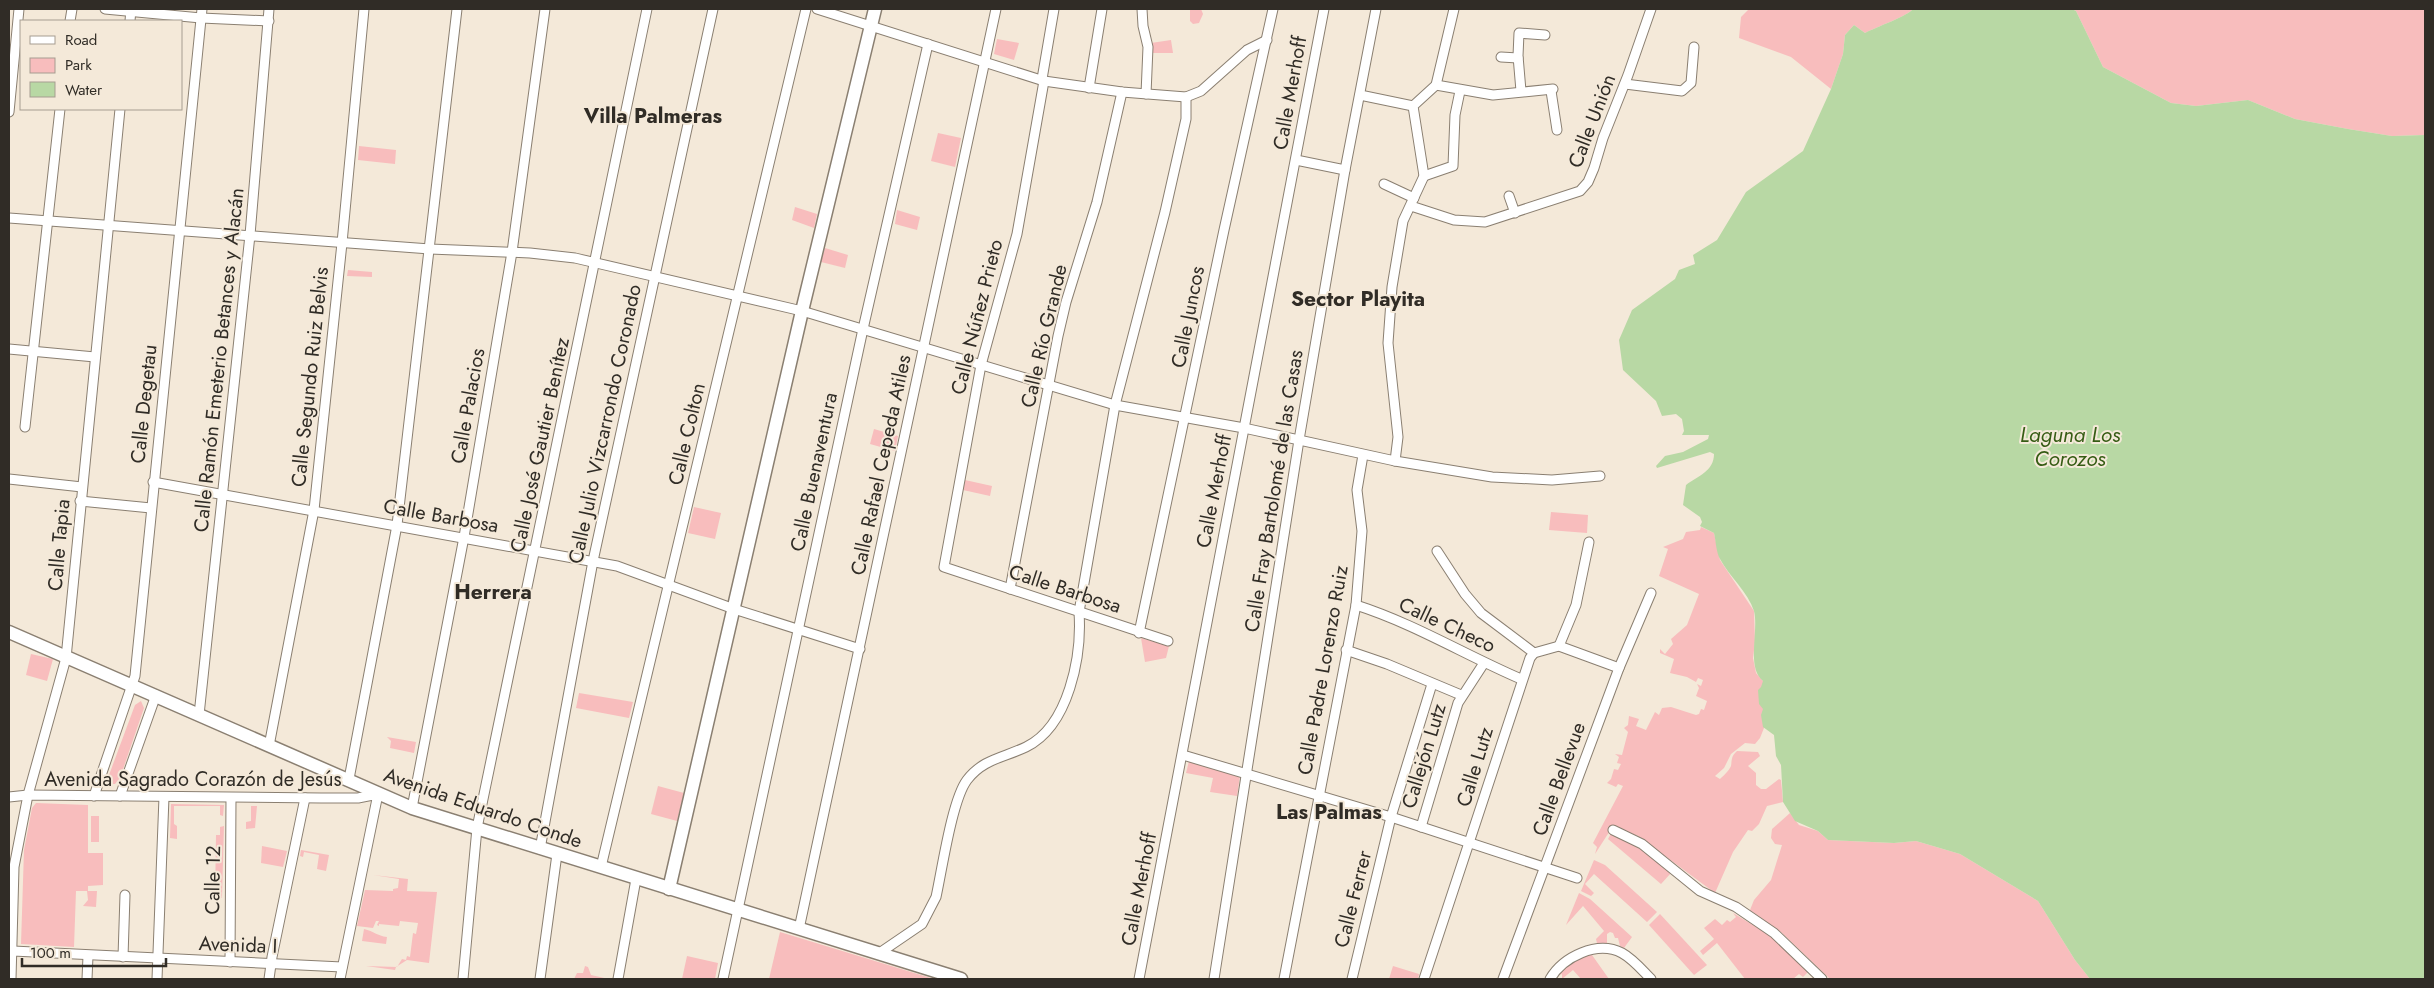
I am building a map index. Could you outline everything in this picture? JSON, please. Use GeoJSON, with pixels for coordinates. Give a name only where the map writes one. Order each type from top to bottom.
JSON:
{"type":"FeatureCollection","features":[{"type":"Feature","properties":{"kind":"street"},"geometry":{"type":"LineString","coordinates":[[9,112],[19,9]]}},
{"type":"Feature","properties":{"kind":"street"},"geometry":{"type":"LineString","coordinates":[[105,9],[202,13],[269,21]]}},
{"type":"Feature","properties":{"kind":"street","name":"Calle Ramón Emeterio Betances y Alacán"},"geometry":{"type":"LineString","coordinates":[[199,715],[224,494],[250,235],[269,9]]}},
{"type":"Feature","properties":{"kind":"street","name":"Calle Segundo Ruiz Belvis"},"geometry":{"type":"LineString","coordinates":[[269,746],[314,510],[364,9]]}},
{"type":"Feature","properties":{"kind":"street"},"geometry":{"type":"LineString","coordinates":[[349,779],[397,526],[457,9]]}},
{"type":"Feature","properties":{"kind":"street","name":"Calle Palacios"},"geometry":{"type":"LineString","coordinates":[[412,808],[464,537],[512,252],[545,9]]}},
{"type":"Feature","properties":{"kind":"street","name":"Calle José Gautier Benítez"},"geometry":{"type":"LineString","coordinates":[[463,979],[477,828],[647,9]]}},
{"type":"Feature","properties":{"kind":"street","name":"Calle Julio Vizcarrondo Coronado"},"geometry":{"type":"LineString","coordinates":[[540,849],[593,561],[713,9]]}},
{"type":"Feature","properties":{"kind":"street","name":"Calle Colton"},"geometry":{"type":"LineString","coordinates":[[601,867],[806,9]]}},
{"type":"Feature","properties":{"kind":"street"},"geometry":{"type":"LineString","coordinates":[[818,9],[1043,80],[1122,92],[1186,97],[1201,91],[1247,50],[1267,40]]}},
{"type":"Feature","properties":{"kind":"street"},"geometry":{"type":"LineString","coordinates":[[669,889],[802,311],[875,9]]}},
{"type":"Feature","properties":{"kind":"street","name":"Calle Rafael Cepeda Atiles"},"geometry":{"type":"LineString","coordinates":[[799,929],[996,9]]}},
{"type":"Feature","properties":{"kind":"street","name":"Calle Núñez Prieto"},"geometry":{"type":"LineString","coordinates":[[950,570],[944,567],[943,562],[981,365],[1017,234],[1054,9]]}},
{"type":"Feature","properties":{"kind":"street"},"geometry":{"type":"LineString","coordinates":[[1089,88],[1102,9]]}},
{"type":"Feature","properties":{"kind":"street"},"geometry":{"type":"LineString","coordinates":[[1142,9],[1143,26],[1148,47],[1146,94]]}},
{"type":"Feature","properties":{"kind":"street","name":"Calle Juncos"},"geometry":{"type":"LineString","coordinates":[[1139,633],[1186,418],[1224,230],[1273,9]]}},
{"type":"Feature","properties":{"kind":"street","name":"Calle Merhoff"},"geometry":{"type":"LineString","coordinates":[[1139,979],[1324,9]]}},
{"type":"Feature","properties":{"kind":"street","name":"Calle Fray Bartolomé de las Casas"},"geometry":{"type":"LineString","coordinates":[[1214,979],[1345,170],[1376,9]]}},
{"type":"Feature","properties":{"kind":"street"},"geometry":{"type":"LineString","coordinates":[[1413,106],[1436,85],[1454,9]]}},
{"type":"Feature","properties":{"kind":"street","name":"Calle Unión"},"geometry":{"type":"LineString","coordinates":[[1384,184],[1412,202],[1454,220],[1485,222],[1580,191],[1588,182],[1652,9]]}},
{"type":"Feature","properties":{"kind":"street","name":"Calle Degetau"},"geometry":{"type":"LineString","coordinates":[[94,796],[135,676],[153,482],[202,13]]}},
{"type":"Feature","properties":{"kind":"street"},"geometry":{"type":"LineString","coordinates":[[1521,91],[1518,58],[1519,33],[1545,35]]}},
{"type":"Feature","properties":{"kind":"street","name":"Calle Buenaventura"},"geometry":{"type":"LineString","coordinates":[[723,979],[863,328],[928,44]]}},
{"type":"Feature","properties":{"kind":"street"},"geometry":{"type":"LineString","coordinates":[[1624,84],[1682,91],[1691,83],[1694,47]]}},
{"type":"Feature","properties":{"kind":"street"},"geometry":{"type":"LineString","coordinates":[[1501,56],[1518,58]]}},
{"type":"Feature","properties":{"kind":"street"},"geometry":{"type":"LineString","coordinates":[[1436,85],[1460,91],[1493,95],[1521,91],[1552,90],[1557,130]]}},
{"type":"Feature","properties":{"kind":"street"},"geometry":{"type":"LineString","coordinates":[[1424,176],[1453,166],[1455,116],[1460,91]]}},
{"type":"Feature","properties":{"kind":"street","name":"Calle Río Grande"},"geometry":{"type":"LineString","coordinates":[[1010,589],[1048,386],[1066,302],[1098,202],[1122,92]]}},
{"type":"Feature","properties":{"kind":"street"},"geometry":{"type":"LineString","coordinates":[[1360,95],[1413,106]]}},
{"type":"Feature","properties":{"kind":"street"},"geometry":{"type":"LineString","coordinates":[[878,954],[922,924],[936,898],[958,799],[968,780],[985,762],[1030,744],[1049,728],[1060,712],[1067,695],[1081,638],[1079,612],[1115,404],[1165,212],[1186,118],[1186,97]]}},
{"type":"Feature","properties":{"kind":"street"},"geometry":{"type":"LineString","coordinates":[[1395,461],[1398,437],[1389,360],[1388,326],[1396,255],[1403,221],[1424,176],[1413,106]]}},
{"type":"Feature","properties":{"kind":"street"},"geometry":{"type":"LineString","coordinates":[[25,427],[60,110]]}},
{"type":"Feature","properties":{"kind":"street","name":"Calle Tapia"},"geometry":{"type":"LineString","coordinates":[[11,979],[11,870],[28,796],[66,658],[94,357],[120,110]]}},
{"type":"Feature","properties":{"kind":"street"},"geometry":{"type":"LineString","coordinates":[[1296,160],[1345,170]]}},
{"type":"Feature","properties":{"kind":"street"},"geometry":{"type":"LineString","coordinates":[[1509,196],[1515,213]]}},
{"type":"Feature","properties":{"kind":"street"},"geometry":{"type":"LineString","coordinates":[[9,218],[430,249],[550,254],[596,262],[802,311],[863,328],[1048,386],[1115,404],[1244,428],[1363,455],[1492,477],[1552,480],[1600,476]]}},
{"type":"Feature","properties":{"kind":"street"},"geometry":{"type":"LineString","coordinates":[[9,349],[94,357]]}},
{"type":"Feature","properties":{"kind":"street","name":"Calle Padre Lorenzo Ruiz"},"geometry":{"type":"LineString","coordinates":[[1284,979],[1356,604],[1362,531],[1357,490],[1363,455]]}},
{"type":"Feature","properties":{"kind":"street"},"geometry":{"type":"LineString","coordinates":[[9,479],[82,487]]}},
{"type":"Feature","properties":{"kind":"street","name":"Calle Barbosa"},"geometry":{"type":"LineString","coordinates":[[153,482],[617,566],[734,609],[860,648]]}},
{"type":"Feature","properties":{"kind":"street"},"geometry":{"type":"LineString","coordinates":[[80,501],[151,508]]}},
{"type":"Feature","properties":{"kind":"street"},"geometry":{"type":"LineString","coordinates":[[1559,646],[1576,605],[1588,542]]}},
{"type":"Feature","properties":{"kind":"street"},"geometry":{"type":"LineString","coordinates":[[1438,551],[1466,594],[1482,613],[1534,653],[1559,646],[1619,668]]}},
{"type":"Feature","properties":{"kind":"street","name":"Calle Barbosa"},"geometry":{"type":"LineString","coordinates":[[950,570],[1168,641]]}},
{"type":"Feature","properties":{"kind":"street","name":"Calle Bellevue"},"geometry":{"type":"LineString","coordinates":[[1503,979],[1619,668],[1651,593]]}},
{"type":"Feature","properties":{"kind":"street","name":"Calle Checo"},"geometry":{"type":"LineString","coordinates":[[1356,604],[1425,631],[1521,679]]}},
{"type":"Feature","properties":{"kind":"street","name":"Avenida Eduardo Conde"},"geometry":{"type":"LineString","coordinates":[[9,632],[412,808],[961,979]]}},
{"type":"Feature","properties":{"kind":"street"},"geometry":{"type":"LineString","coordinates":[[1346,650],[1387,664],[1461,695],[1468,689],[1484,662]]}},
{"type":"Feature","properties":{"kind":"street","name":"Calle Lutz"},"geometry":{"type":"LineString","coordinates":[[1424,979],[1470,844],[1521,679],[1534,653]]}},
{"type":"Feature","properties":{"kind":"street","name":"Calle Ferrer"},"geometry":{"type":"LineString","coordinates":[[1352,979],[1391,817],[1432,684]]}},
{"type":"Feature","properties":{"kind":"street"},"geometry":{"type":"LineString","coordinates":[[120,796],[156,695]]}},
{"type":"Feature","properties":{"kind":"street","name":"Callejón Lutz"},"geometry":{"type":"LineString","coordinates":[[1420,827],[1461,695]]}},
{"type":"Feature","properties":{"kind":"street"},"geometry":{"type":"LineString","coordinates":[[1183,755],[1391,817],[1577,878]]}},
{"type":"Feature","properties":{"kind":"street"},"geometry":{"type":"LineString","coordinates":[[340,979],[378,794]]}},
{"type":"Feature","properties":{"kind":"street","name":"Avenida Sagrado Corazón de Jesús"},"geometry":{"type":"LineString","coordinates":[[9,797],[358,798],[378,794]]}},
{"type":"Feature","properties":{"kind":"street"},"geometry":{"type":"LineString","coordinates":[[157,979],[164,797]]}},
{"type":"Feature","properties":{"kind":"street","name":"Calle 12"},"geometry":{"type":"LineString","coordinates":[[230,962],[231,798]]}},
{"type":"Feature","properties":{"kind":"street"},"geometry":{"type":"LineString","coordinates":[[269,979],[305,798]]}},
{"type":"Feature","properties":{"kind":"street"},"geometry":{"type":"LineString","coordinates":[[1613,830],[1636,840],[1700,891],[1736,907],[1774,934],[1822,979]]}},
{"type":"Feature","properties":{"kind":"street"},"geometry":{"type":"LineString","coordinates":[[540,979],[557,854]]}},
{"type":"Feature","properties":{"kind":"street"},"geometry":{"type":"LineString","coordinates":[[618,979],[636,878]]}},
{"type":"Feature","properties":{"kind":"street"},"geometry":{"type":"LineString","coordinates":[[123,957],[125,895]]}},
{"type":"Feature","properties":{"kind":"street"},"geometry":{"type":"LineString","coordinates":[[1550,979],[1565,962],[1573,957],[1600,949],[1614,950],[1630,958],[1651,979]]}},
{"type":"Feature","properties":{"kind":"street","name":"Avenida I"},"geometry":{"type":"LineString","coordinates":[[11,954],[342,967]]}},
{"type":"Feature","properties":{"kind":"street"},"geometry":{"type":"LineString","coordinates":[[87,979],[88,956]]}},
{"type":"Feature","properties":{"kind":"green space"},"geometry":{"type":"Polygon","coordinates":[[[1190,9],[1201,9],[1203,14],[1199,23],[1193,24],[1190,21],[1190,9]]]}},
{"type":"Feature","properties":{"kind":"green space"},"geometry":{"type":"Polygon","coordinates":[[[1749,9],[1913,9],[1899,18],[1865,33],[1854,25],[1845,35],[1843,54],[1831,89],[1791,57],[1739,38],[1741,17],[1749,9]]]}},
{"type":"Feature","properties":{"kind":"green space"},"geometry":{"type":"Polygon","coordinates":[[[2072,9],[2425,9],[2425,135],[2392,136],[2295,119],[2248,100],[2196,106],[2171,103],[2103,67],[2076,11],[2072,9]]]}},
{"type":"Feature","properties":{"kind":"green space"},"geometry":{"type":"Polygon","coordinates":[[[997,39],[1019,43],[1014,60],[994,54],[997,39]]]}},
{"type":"Feature","properties":{"kind":"green space"},"geometry":{"type":"Polygon","coordinates":[[[1171,40],[1173,53],[1152,53],[1151,43],[1171,40]]]}},
{"type":"Feature","properties":{"kind":"green space"},"geometry":{"type":"Polygon","coordinates":[[[938,133],[961,138],[955,167],[931,161],[938,133]]]}},
{"type":"Feature","properties":{"kind":"green space"},"geometry":{"type":"Polygon","coordinates":[[[359,146],[396,150],[395,164],[358,160],[359,146]]]}},
{"type":"Feature","properties":{"kind":"green space"},"geometry":{"type":"Polygon","coordinates":[[[795,207],[817,214],[814,228],[792,220],[795,207]]]}},
{"type":"Feature","properties":{"kind":"green space"},"geometry":{"type":"Polygon","coordinates":[[[897,210],[920,217],[917,230],[895,224],[897,210]]]}},
{"type":"Feature","properties":{"kind":"green space"},"geometry":{"type":"Polygon","coordinates":[[[825,248],[848,255],[845,268],[821,262],[825,248]]]}},
{"type":"Feature","properties":{"kind":"green space"},"geometry":{"type":"Polygon","coordinates":[[[348,270],[372,272],[372,277],[347,276],[348,270]]]}},
{"type":"Feature","properties":{"kind":"green space"},"geometry":{"type":"Polygon","coordinates":[[[874,429],[898,436],[895,451],[870,444],[874,429]]]}},
{"type":"Feature","properties":{"kind":"green space"},"geometry":{"type":"Polygon","coordinates":[[[965,480],[992,486],[990,496],[963,490],[965,480]]]}},
{"type":"Feature","properties":{"kind":"green space"},"geometry":{"type":"Polygon","coordinates":[[[694,507],[721,513],[715,539],[688,533],[694,507]]]}},
{"type":"Feature","properties":{"kind":"green space"},"geometry":{"type":"Polygon","coordinates":[[[1551,512],[1588,515],[1587,533],[1549,530],[1551,512]]]}},
{"type":"Feature","properties":{"kind":"green space"},"geometry":{"type":"Polygon","coordinates":[[[1701,527],[1714,533],[1720,560],[1754,611],[1755,642],[1753,658],[1756,673],[1763,681],[1764,728],[1760,738],[1755,744],[1745,743],[1731,754],[1724,768],[1715,776],[1720,779],[1727,772],[1737,751],[1758,752],[1760,756],[1748,766],[1756,773],[1756,785],[1761,789],[1766,789],[1779,779],[1781,780],[1783,802],[1767,806],[1759,824],[1752,831],[1748,830],[1733,852],[1715,893],[1638,836],[1613,826],[1595,854],[1597,847],[1593,843],[1623,786],[1618,784],[1616,787],[1607,783],[1611,779],[1614,769],[1618,770],[1621,764],[1617,763],[1619,757],[1615,754],[1622,755],[1628,732],[1624,728],[1628,725],[1629,716],[1639,719],[1636,726],[1646,730],[1655,712],[1659,715],[1662,708],[1671,707],[1696,715],[1699,714],[1701,709],[1704,710],[1707,701],[1696,696],[1699,688],[1697,684],[1701,686],[1703,680],[1698,678],[1696,682],[1687,677],[1670,673],[1674,659],[1660,653],[1660,649],[1665,654],[1673,644],[1671,639],[1687,625],[1699,594],[1659,576],[1668,549],[1663,547],[1683,539],[1686,532],[1700,530],[1701,527]]]}},
{"type":"Feature","properties":{"kind":"green space"},"geometry":{"type":"Polygon","coordinates":[[[1141,638],[1169,646],[1166,658],[1145,662],[1141,638]]]}},
{"type":"Feature","properties":{"kind":"green space"},"geometry":{"type":"Polygon","coordinates":[[[31,654],[53,659],[47,681],[26,675],[31,654]]]}},
{"type":"Feature","properties":{"kind":"green space"},"geometry":{"type":"Polygon","coordinates":[[[579,693],[633,702],[629,718],[576,708],[579,693]]]}},
{"type":"Feature","properties":{"kind":"green space"},"geometry":{"type":"Polygon","coordinates":[[[141,701],[144,708],[120,778],[115,784],[111,784],[109,775],[135,705],[141,701]]]}},
{"type":"Feature","properties":{"kind":"green space"},"geometry":{"type":"Polygon","coordinates":[[[387,737],[416,742],[414,753],[390,748],[391,741],[387,737]]]}},
{"type":"Feature","properties":{"kind":"green space"},"geometry":{"type":"Polygon","coordinates":[[[1189,761],[1240,776],[1237,796],[1210,792],[1213,778],[1186,773],[1189,761]]]}},
{"type":"Feature","properties":{"kind":"green space"},"geometry":{"type":"Polygon","coordinates":[[[658,786],[684,793],[677,821],[651,814],[658,786]]]}},
{"type":"Feature","properties":{"kind":"green space"},"geometry":{"type":"Polygon","coordinates":[[[36,803],[88,805],[88,853],[103,853],[103,885],[88,886],[88,891],[97,891],[96,907],[83,906],[88,900],[87,891],[76,891],[74,947],[21,944],[24,850],[32,808],[36,803]]]}},
{"type":"Feature","properties":{"kind":"green space"},"geometry":{"type":"Polygon","coordinates":[[[171,804],[224,805],[223,816],[220,815],[220,806],[174,806],[174,824],[177,826],[177,839],[170,838],[171,804]]]}},
{"type":"Feature","properties":{"kind":"green space"},"geometry":{"type":"Polygon","coordinates":[[[251,806],[257,806],[255,828],[246,829],[246,822],[251,821],[251,806]]]}},
{"type":"Feature","properties":{"kind":"green space"},"geometry":{"type":"Polygon","coordinates":[[[1790,813],[1799,825],[1818,831],[1828,840],[1894,843],[1916,841],[1960,854],[2038,901],[2075,960],[2090,979],[1830,979],[1782,933],[1750,910],[1754,900],[1771,880],[1782,845],[1775,844],[1771,838],[1772,829],[1790,813]]]}},
{"type":"Feature","properties":{"kind":"green space"},"geometry":{"type":"Polygon","coordinates":[[[91,816],[99,816],[99,842],[91,842],[91,816]]]}},
{"type":"Feature","properties":{"kind":"green space"},"geometry":{"type":"Polygon","coordinates":[[[224,826],[222,898],[215,898],[216,835],[220,835],[220,827],[224,826]]]}},
{"type":"Feature","properties":{"kind":"green space"},"geometry":{"type":"Polygon","coordinates":[[[1612,832],[1653,856],[1671,873],[1661,884],[1608,839],[1612,832]]]}},
{"type":"Feature","properties":{"kind":"green space"},"geometry":{"type":"Polygon","coordinates":[[[262,846],[287,851],[283,867],[261,863],[262,846]]]}},
{"type":"Feature","properties":{"kind":"green space"},"geometry":{"type":"Polygon","coordinates":[[[301,850],[329,855],[326,871],[317,869],[319,855],[304,852],[303,857],[300,856],[301,850]]]}},
{"type":"Feature","properties":{"kind":"green space"},"geometry":{"type":"Polygon","coordinates":[[[1594,860],[1605,865],[1657,912],[1647,922],[1594,874],[1585,884],[1594,893],[1591,896],[1581,891],[1594,860]]]}},
{"type":"Feature","properties":{"kind":"green space"},"geometry":{"type":"Polygon","coordinates":[[[373,875],[408,879],[407,891],[437,892],[429,963],[407,960],[398,966],[402,959],[406,960],[407,956],[410,957],[413,933],[416,934],[418,923],[400,921],[399,926],[379,924],[379,926],[377,925],[379,921],[376,921],[373,928],[357,926],[365,890],[393,891],[393,889],[398,888],[399,879],[373,875]]]}},
{"type":"Feature","properties":{"kind":"green space"},"geometry":{"type":"Polygon","coordinates":[[[1579,893],[1590,899],[1632,937],[1624,948],[1620,946],[1618,938],[1615,938],[1613,933],[1610,932],[1607,934],[1607,943],[1597,943],[1596,939],[1604,931],[1583,906],[1566,925],[1579,893]]]}},
{"type":"Feature","properties":{"kind":"green space"},"geometry":{"type":"Polygon","coordinates":[[[1733,913],[1768,934],[1809,971],[1803,977],[1799,974],[1793,979],[1745,979],[1717,943],[1703,955],[1700,951],[1714,939],[1704,928],[1715,919],[1722,925],[1727,920],[1730,922],[1736,917],[1733,913]]]}},
{"type":"Feature","properties":{"kind":"green space"},"geometry":{"type":"Polygon","coordinates":[[[1660,914],[1707,965],[1694,975],[1649,925],[1660,914]]]}},
{"type":"Feature","properties":{"kind":"green space"},"geometry":{"type":"Polygon","coordinates":[[[364,929],[387,937],[386,944],[362,941],[364,929]]]}},
{"type":"Feature","properties":{"kind":"green space"},"geometry":{"type":"Polygon","coordinates":[[[780,932],[934,979],[769,979],[780,932]]]}},
{"type":"Feature","properties":{"kind":"green space"},"geometry":{"type":"Polygon","coordinates":[[[1592,955],[1609,979],[1581,979],[1573,970],[1562,979],[1562,974],[1557,976],[1573,962],[1592,955]]]}},
{"type":"Feature","properties":{"kind":"green space"},"geometry":{"type":"Polygon","coordinates":[[[687,956],[718,963],[715,979],[682,979],[687,956]]]}},
{"type":"Feature","properties":{"kind":"green space"},"geometry":{"type":"Polygon","coordinates":[[[366,966],[396,967],[395,970],[366,966]]]}},
{"type":"Feature","properties":{"kind":"green space"},"geometry":{"type":"Polygon","coordinates":[[[585,966],[588,967],[591,975],[609,979],[574,979],[577,973],[583,973],[585,966]]]}},
{"type":"Feature","properties":{"kind":"green space"},"geometry":{"type":"Polygon","coordinates":[[[1393,966],[1419,974],[1418,979],[1389,979],[1393,966]]]}},
{"type":"Feature","properties":{"kind":"water","name":"Laguna Los Corozos"},"geometry":{"type":"Polygon","coordinates":[[[1913,9],[2072,9],[2076,11],[2103,67],[2171,103],[2196,106],[2248,100],[2295,119],[2392,136],[2425,135],[2425,979],[2090,979],[2075,960],[2038,901],[1960,854],[1916,841],[1894,843],[1828,840],[1818,831],[1795,821],[1783,802],[1781,765],[1776,756],[1774,735],[1763,727],[1761,715],[1763,709],[1759,704],[1758,690],[1763,681],[1755,667],[1754,611],[1747,597],[1720,559],[1714,533],[1700,526],[1702,522],[1700,517],[1683,505],[1686,485],[1708,469],[1714,454],[1710,452],[1657,468],[1656,466],[1665,456],[1683,452],[1708,439],[1709,435],[1682,435],[1684,431],[1682,419],[1676,414],[1662,416],[1656,401],[1623,370],[1619,340],[1632,310],[1675,279],[1679,270],[1695,264],[1693,255],[1717,240],[1746,192],[1803,151],[1831,89],[1843,54],[1845,35],[1854,25],[1865,33],[1899,18],[1913,9]]]}},
{"type":"Feature","properties":{"kind":"district","name":"Villa Palmeras"},"geometry":{"type":"Point","coordinates":[653,116]}},
{"type":"Feature","properties":{"kind":"district","name":"Sector Playita"},"geometry":{"type":"Point","coordinates":[1358,299]}},
{"type":"Feature","properties":{"kind":"district","name":"Herrera"},"geometry":{"type":"Point","coordinates":[493,592]}},
{"type":"Feature","properties":{"kind":"district","name":"Las Palmas"},"geometry":{"type":"Point","coordinates":[1329,812]}}]}
